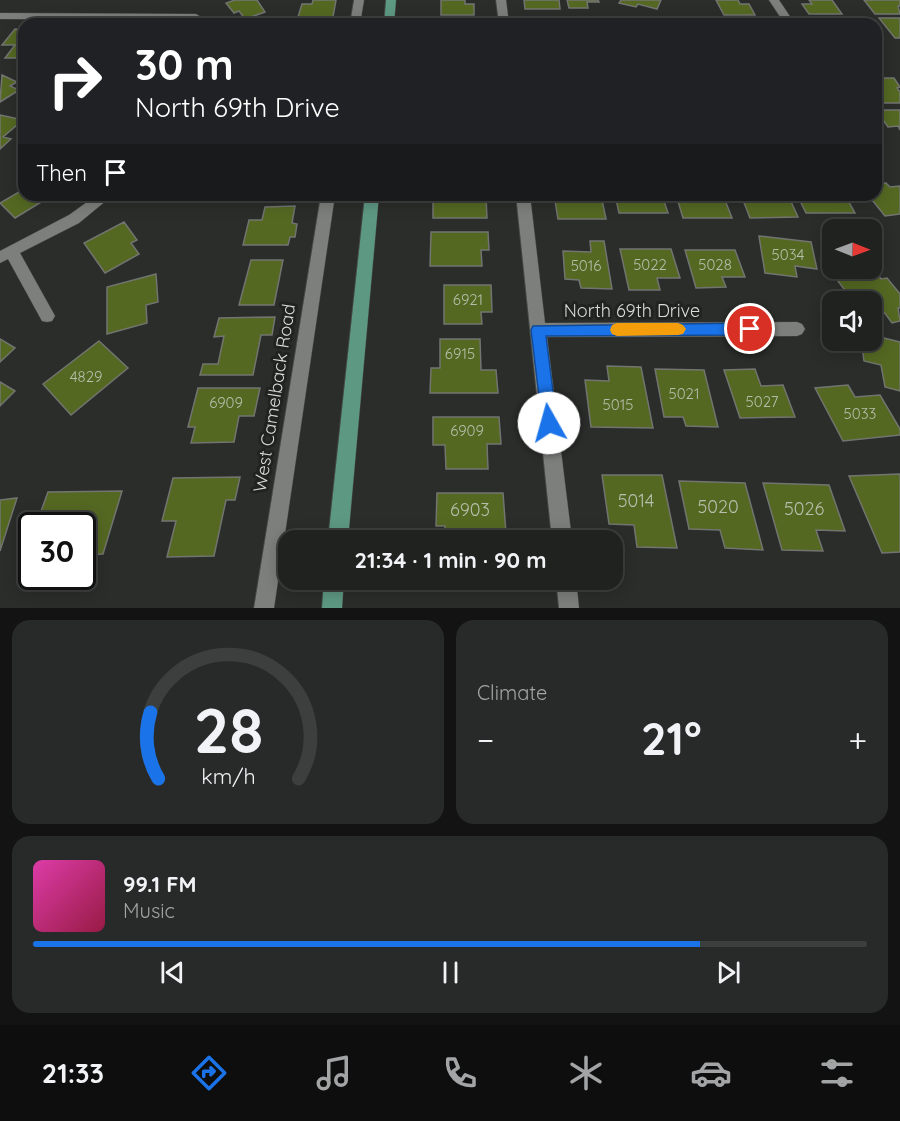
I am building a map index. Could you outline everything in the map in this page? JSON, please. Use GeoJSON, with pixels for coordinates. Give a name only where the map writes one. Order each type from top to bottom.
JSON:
{"type":"FeatureCollection","features":[{"type":"Feature","properties":{"kind":"main road"},"geometry":{"type":"LineString","coordinates":[[390,18],[391,0]]}},
{"type":"Feature","properties":{"kind":"main road"},"geometry":{"type":"LineString","coordinates":[[339,530],[371,201]]}},
{"type":"Feature","properties":{"kind":"main road"},"geometry":{"type":"LineString","coordinates":[[332,608],[333,590]]}},
{"type":"Feature","properties":{"kind":"street"},"geometry":{"type":"LineString","coordinates":[[356,18],[359,0]]}},
{"type":"Feature","properties":{"kind":"street"},"geometry":{"type":"LineString","coordinates":[[501,0],[503,18]]}},
{"type":"Feature","properties":{"kind":"street"},"geometry":{"type":"LineString","coordinates":[[774,0],[786,18]]}},
{"type":"Feature","properties":{"kind":"street"},"geometry":{"type":"LineString","coordinates":[[0,16],[78,18]]}},
{"type":"Feature","properties":{"kind":"street"},"geometry":{"type":"LineString","coordinates":[[47,316],[6,254],[74,219],[100,201]]}},
{"type":"Feature","properties":{"kind":"street","name":"West Camelback Road"},"geometry":{"type":"LineString","coordinates":[[264,608],[327,201]]}},
{"type":"Feature","properties":{"kind":"street"},"geometry":{"type":"LineString","coordinates":[[524,201],[561,530]]}},
{"type":"Feature","properties":{"kind":"street","name":"North 69th Drive"},"geometry":{"type":"LineString","coordinates":[[538,330],[797,329]]}},
{"type":"Feature","properties":{"kind":"street"},"geometry":{"type":"LineString","coordinates":[[567,590],[569,608]]}},
{"type":"Feature","properties":{"kind":"building"},"geometry":{"type":"Polygon","coordinates":[[[235,0],[257,0],[265,12],[244,18],[239,11],[234,13],[226,3],[235,0]]]}},
{"type":"Feature","properties":{"kind":"building"},"geometry":{"type":"Polygon","coordinates":[[[313,0],[336,0],[333,17],[298,17],[302,4],[312,4],[313,0]]]}},
{"type":"Feature","properties":{"kind":"building"},"geometry":{"type":"Polygon","coordinates":[[[441,0],[465,0],[465,4],[474,4],[474,15],[441,15],[441,0]]]}},
{"type":"Feature","properties":{"kind":"building"},"geometry":{"type":"Polygon","coordinates":[[[524,0],[559,0],[560,9],[525,9],[524,0]]]}},
{"type":"Feature","properties":{"kind":"building"},"geometry":{"type":"Polygon","coordinates":[[[567,0],[598,0],[599,2],[587,2],[588,8],[569,8],[567,0]]]}},
{"type":"Feature","properties":{"kind":"building"},"geometry":{"type":"Polygon","coordinates":[[[621,0],[661,0],[657,9],[638,4],[636,7],[619,3],[621,0]]]}},
{"type":"Feature","properties":{"kind":"building"},"geometry":{"type":"Polygon","coordinates":[[[716,0],[738,0],[740,4],[749,4],[755,15],[724,15],[716,0]]]}},
{"type":"Feature","properties":{"kind":"building"},"geometry":{"type":"Polygon","coordinates":[[[809,0],[832,0],[842,14],[809,14],[802,4],[812,4],[809,0]]]}},
{"type":"Feature","properties":{"kind":"building"},"geometry":{"type":"Polygon","coordinates":[[[864,0],[900,0],[900,6],[898,6],[900,14],[875,14],[864,0]]]}},
{"type":"Feature","properties":{"kind":"building"},"geometry":{"type":"Polygon","coordinates":[[[882,18],[900,18],[900,38],[895,38],[882,22],[882,18]]]}},
{"type":"Feature","properties":{"kind":"building"},"geometry":{"type":"Polygon","coordinates":[[[15,29],[18,29],[18,58],[5,58],[15,45],[2,45],[15,29]]]}},
{"type":"Feature","properties":{"kind":"building"},"geometry":{"type":"Polygon","coordinates":[[[2,75],[17,82],[10,86],[18,91],[0,102],[2,75]]]}},
{"type":"Feature","properties":{"kind":"building"},"geometry":{"type":"Polygon","coordinates":[[[882,78],[894,78],[900,87],[897,88],[900,92],[900,103],[882,103],[882,78]]]}},
{"type":"Feature","properties":{"kind":"building"},"geometry":{"type":"Polygon","coordinates":[[[882,110],[900,110],[900,130],[898,126],[888,127],[882,118],[882,110]]]}},
{"type":"Feature","properties":{"kind":"building"},"geometry":{"type":"Polygon","coordinates":[[[0,115],[18,119],[18,124],[3,137],[11,139],[0,149],[0,115]]]}},
{"type":"Feature","properties":{"kind":"building"},"geometry":{"type":"Polygon","coordinates":[[[882,183],[886,183],[890,187],[900,186],[900,214],[885,216],[873,201],[882,201],[882,183]]]}},
{"type":"Feature","properties":{"kind":"building"},"geometry":{"type":"Polygon","coordinates":[[[18,192],[18,201],[43,201],[15,218],[0,203],[18,192]]]}},
{"type":"Feature","properties":{"kind":"building"},"geometry":{"type":"Polygon","coordinates":[[[486,201],[487,218],[433,218],[433,202],[486,201]]]}},
{"type":"Feature","properties":{"kind":"building"},"geometry":{"type":"Polygon","coordinates":[[[555,201],[602,201],[606,219],[558,219],[555,201]]]}},
{"type":"Feature","properties":{"kind":"building"},"geometry":{"type":"Polygon","coordinates":[[[616,201],[664,201],[668,213],[619,213],[616,201]]]}},
{"type":"Feature","properties":{"kind":"building"},"geometry":{"type":"Polygon","coordinates":[[[678,201],[725,201],[732,218],[683,218],[678,201]]]}},
{"type":"Feature","properties":{"kind":"building"},"geometry":{"type":"Polygon","coordinates":[[[743,201],[791,201],[798,217],[750,218],[743,201]]]}},
{"type":"Feature","properties":{"kind":"building"},"geometry":{"type":"Polygon","coordinates":[[[800,201],[848,201],[855,213],[806,213],[800,201]]]}},
{"type":"Feature","properties":{"kind":"building"},"geometry":{"type":"Polygon","coordinates":[[[295,206],[292,223],[297,224],[295,237],[290,237],[288,245],[243,245],[249,220],[262,220],[265,207],[295,206]]]}},
{"type":"Feature","properties":{"kind":"building"},"geometry":{"type":"Polygon","coordinates":[[[124,222],[137,240],[131,243],[139,254],[105,273],[84,243],[124,222]]]}},
{"type":"Feature","properties":{"kind":"building"},"geometry":{"type":"Polygon","coordinates":[[[431,232],[488,232],[489,250],[481,250],[482,266],[430,266],[431,232]]]}},
{"type":"Feature","properties":{"kind":"building"},"geometry":{"type":"Polygon","coordinates":[[[759,236],[811,242],[817,269],[795,266],[797,277],[765,273],[759,236]]]}},
{"type":"Feature","properties":{"kind":"building"},"geometry":{"type":"Polygon","coordinates":[[[590,241],[604,241],[612,289],[581,288],[579,280],[565,279],[563,251],[591,252],[590,241]]]}},
{"type":"Feature","properties":{"kind":"building"},"geometry":{"type":"Polygon","coordinates":[[[620,249],[671,249],[680,278],[657,278],[660,290],[629,290],[620,249]]]}},
{"type":"Feature","properties":{"kind":"building"},"geometry":{"type":"Polygon","coordinates":[[[685,250],[735,250],[745,277],[722,277],[726,287],[696,288],[685,250]]]}},
{"type":"Feature","properties":{"kind":"building"},"geometry":{"type":"Polygon","coordinates":[[[251,260],[283,260],[274,305],[239,305],[251,260]]]}},
{"type":"Feature","properties":{"kind":"building"},"geometry":{"type":"Polygon","coordinates":[[[156,274],[158,302],[146,305],[147,323],[107,334],[107,287],[156,274]]]}},
{"type":"Feature","properties":{"kind":"building"},"geometry":{"type":"Polygon","coordinates":[[[887,278],[900,294],[900,308],[898,308],[900,321],[892,323],[882,312],[882,291],[846,291],[836,279],[887,278]]]}},
{"type":"Feature","properties":{"kind":"building"},"geometry":{"type":"Polygon","coordinates":[[[444,285],[491,285],[492,312],[481,312],[482,324],[444,324],[444,285]]]}},
{"type":"Feature","properties":{"kind":"building"},"geometry":{"type":"Polygon","coordinates":[[[275,317],[272,335],[261,335],[253,375],[200,375],[203,364],[218,364],[224,336],[214,337],[219,318],[275,317]]]}},
{"type":"Feature","properties":{"kind":"building"},"geometry":{"type":"Polygon","coordinates":[[[882,338],[900,342],[900,391],[885,387],[881,365],[864,361],[863,351],[882,351],[882,338]]]}},
{"type":"Feature","properties":{"kind":"building"},"geometry":{"type":"Polygon","coordinates":[[[0,339],[15,348],[0,362],[0,339]]]}},
{"type":"Feature","properties":{"kind":"building"},"geometry":{"type":"Polygon","coordinates":[[[440,339],[480,339],[481,370],[496,370],[498,393],[430,393],[431,368],[440,368],[440,339]]]}},
{"type":"Feature","properties":{"kind":"building"},"geometry":{"type":"Polygon","coordinates":[[[99,341],[128,368],[71,415],[43,384],[99,341]]]}},
{"type":"Feature","properties":{"kind":"building"},"geometry":{"type":"Polygon","coordinates":[[[607,366],[641,367],[653,428],[591,427],[585,380],[609,381],[607,366]]]}},
{"type":"Feature","properties":{"kind":"building"},"geometry":{"type":"Polygon","coordinates":[[[655,369],[704,370],[718,427],[686,426],[683,417],[664,417],[655,369]]]}},
{"type":"Feature","properties":{"kind":"building"},"geometry":{"type":"Polygon","coordinates":[[[755,369],[761,386],[783,385],[795,417],[740,418],[724,370],[755,369]]]}},
{"type":"Feature","properties":{"kind":"building"},"geometry":{"type":"Polygon","coordinates":[[[0,382],[15,391],[0,406],[0,382]]]}},
{"type":"Feature","properties":{"kind":"building"},"geometry":{"type":"Polygon","coordinates":[[[848,385],[855,397],[880,395],[900,429],[900,435],[843,441],[815,388],[848,385]]]}},
{"type":"Feature","properties":{"kind":"building"},"geometry":{"type":"Polygon","coordinates":[[[198,388],[260,388],[254,416],[239,416],[234,442],[191,443],[195,427],[188,427],[198,388]]]}},
{"type":"Feature","properties":{"kind":"building"},"geometry":{"type":"Polygon","coordinates":[[[433,417],[499,417],[501,444],[487,444],[488,469],[446,469],[445,445],[433,445],[433,417]]]}},
{"type":"Feature","properties":{"kind":"building"},"geometry":{"type":"Polygon","coordinates":[[[900,474],[900,552],[882,553],[849,476],[900,474]]]}},
{"type":"Feature","properties":{"kind":"building"},"geometry":{"type":"Polygon","coordinates":[[[602,475],[662,475],[677,548],[637,547],[634,525],[609,524],[602,475]]]}},
{"type":"Feature","properties":{"kind":"building"},"geometry":{"type":"Polygon","coordinates":[[[240,477],[235,500],[226,500],[214,556],[167,557],[176,521],[162,521],[173,478],[240,477]]]}},
{"type":"Feature","properties":{"kind":"building"},"geometry":{"type":"Polygon","coordinates":[[[679,481],[745,483],[763,550],[725,548],[720,530],[689,529],[679,481]]]}},
{"type":"Feature","properties":{"kind":"building"},"geometry":{"type":"Polygon","coordinates":[[[763,483],[829,485],[845,531],[816,530],[823,551],[782,550],[763,483]]]}},
{"type":"Feature","properties":{"kind":"building"},"geometry":{"type":"Polygon","coordinates":[[[122,491],[103,554],[96,554],[96,512],[41,512],[48,492],[122,491]]]}},
{"type":"Feature","properties":{"kind":"building"},"geometry":{"type":"Polygon","coordinates":[[[437,493],[503,493],[506,530],[445,530],[445,526],[436,526],[437,493]]]}},
{"type":"Feature","properties":{"kind":"building"},"geometry":{"type":"Polygon","coordinates":[[[17,498],[0,551],[0,500],[17,498]]]}},
{"type":"Feature","properties":{"kind":"slow traffic"},"geometry":{"type":"LineString","coordinates":[[617,330],[678,329]]}},
{"type":"Feature","properties":{"kind":"route"},"geometry":{"type":"LineString","coordinates":[[549,423],[538,330],[750,329]]}}]}
